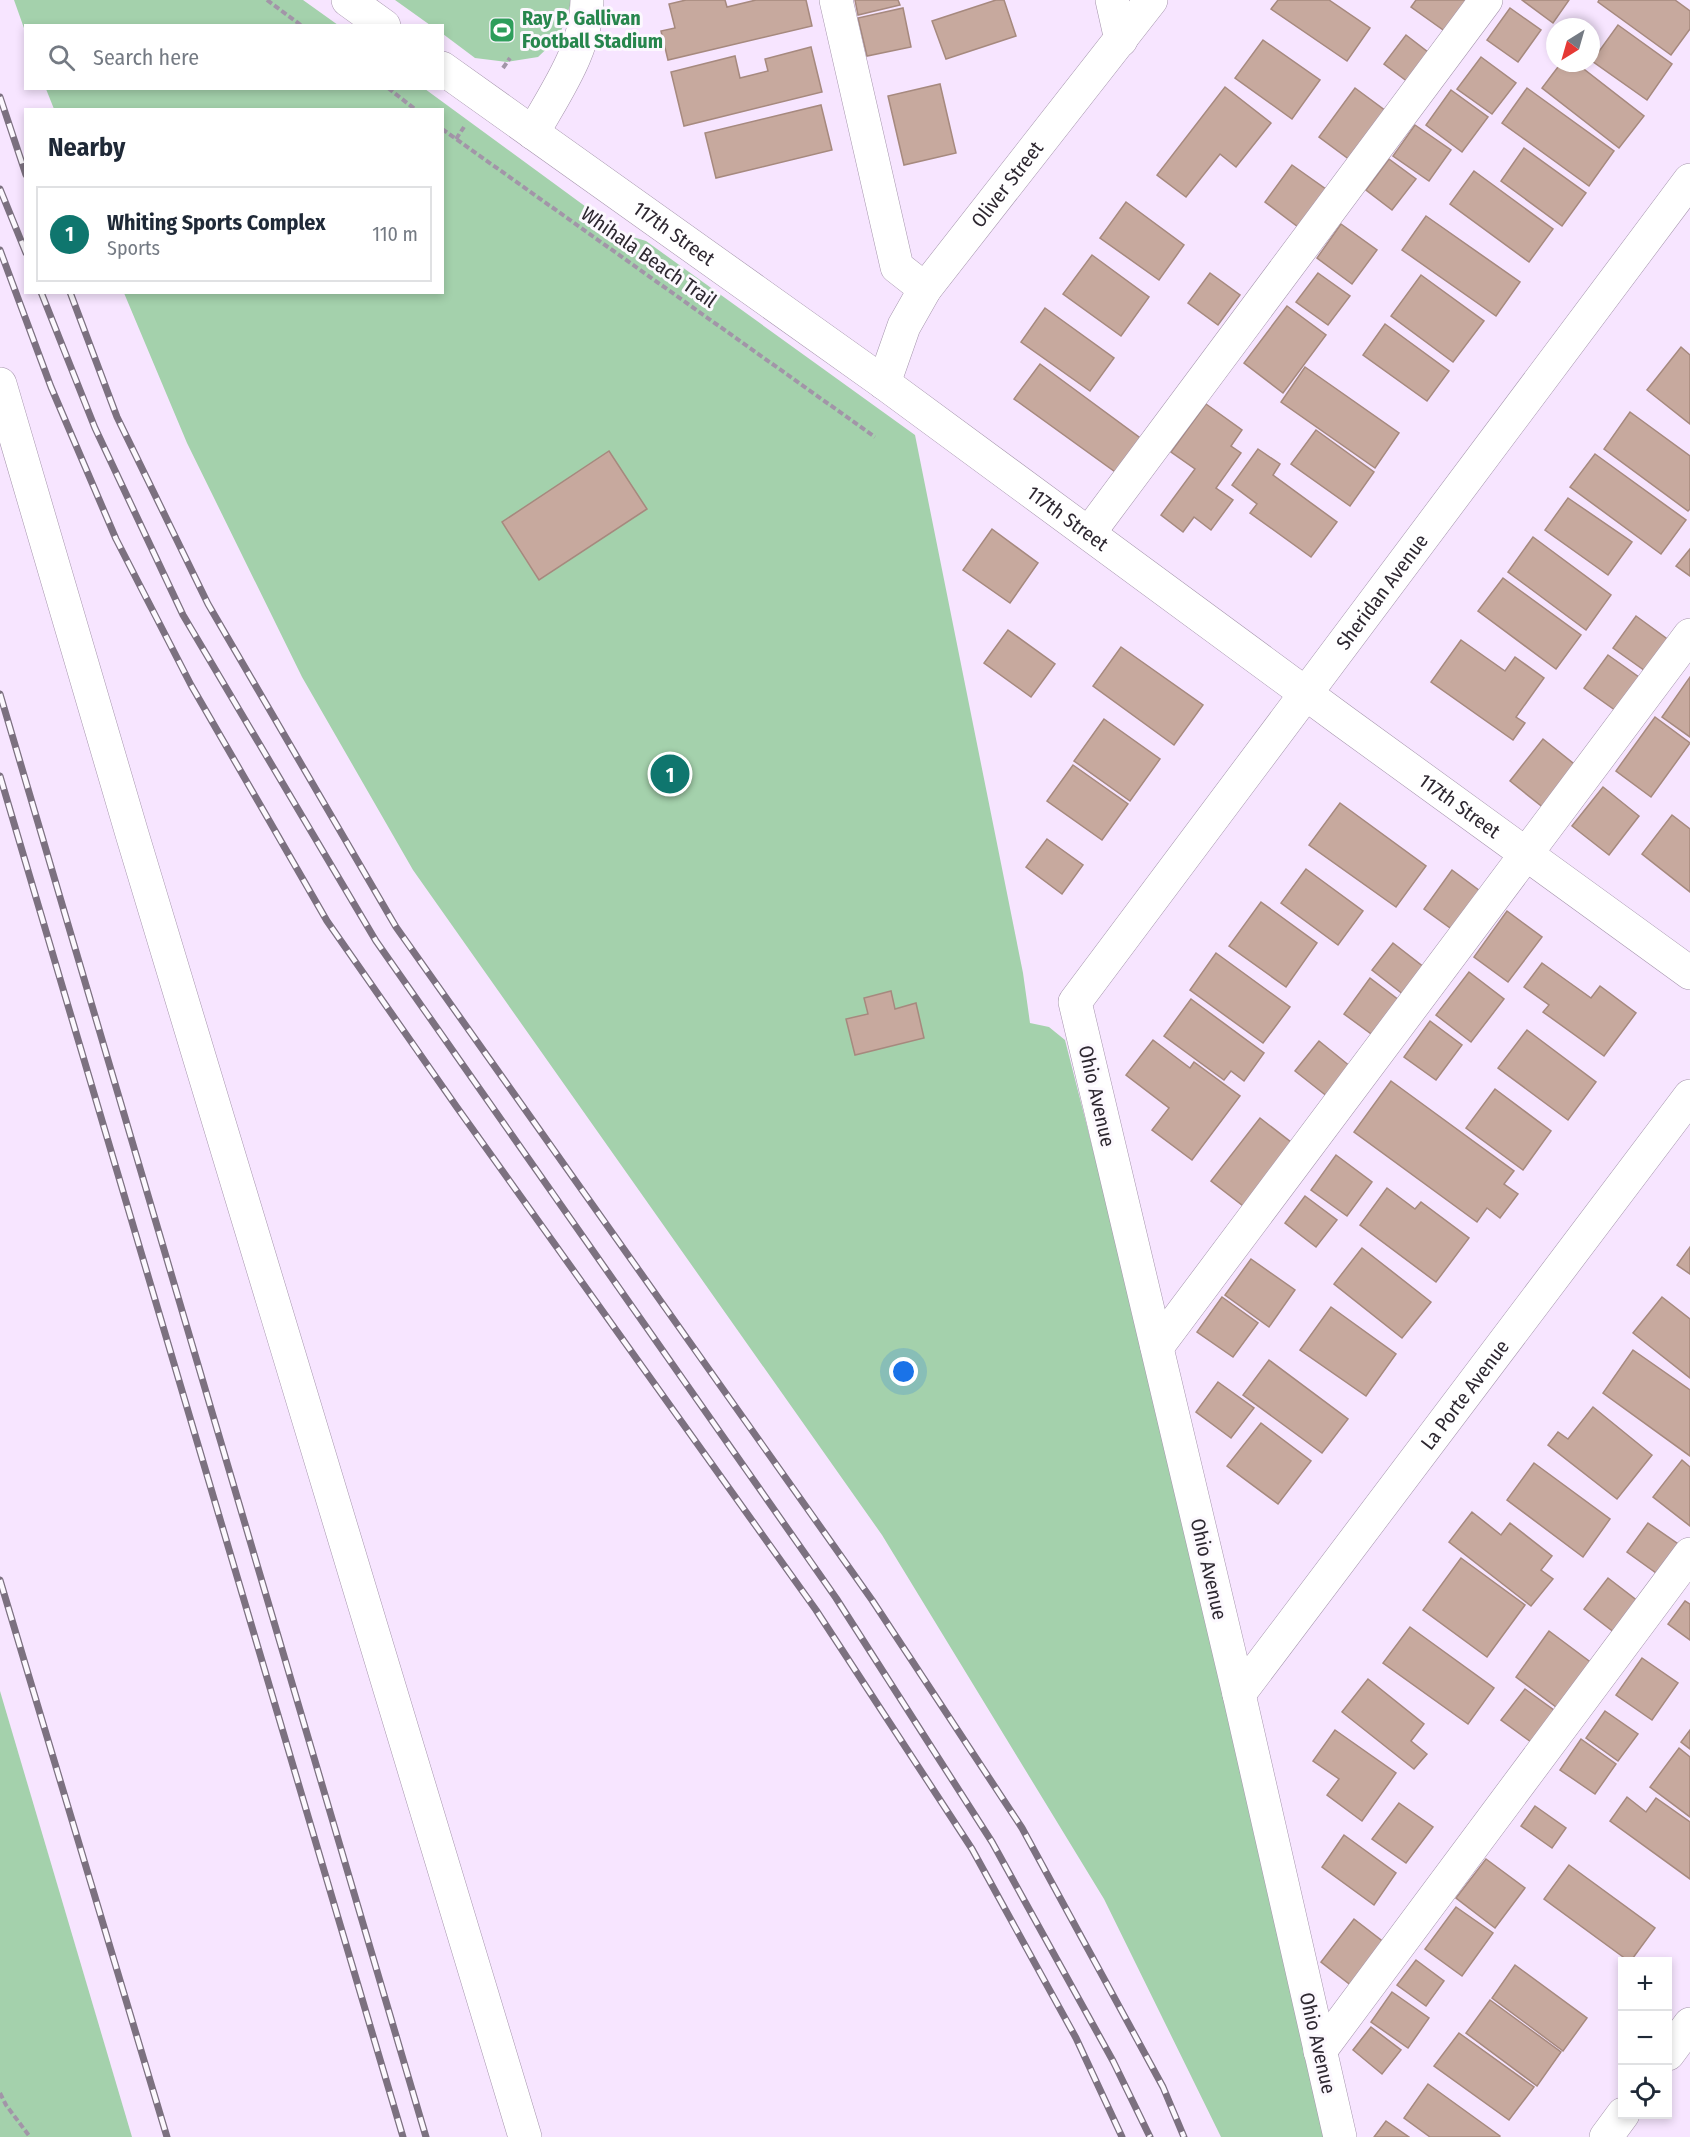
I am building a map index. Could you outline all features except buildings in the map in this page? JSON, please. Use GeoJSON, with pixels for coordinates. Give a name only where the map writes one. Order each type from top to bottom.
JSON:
{"type":"FeatureCollection","features":[{"type":"Feature","properties":{"kind":"street"},"geometry":{"type":"LineString","coordinates":[[348,0],[381,24]]}},
{"type":"Feature","properties":{"kind":"street"},"geometry":{"type":"LineString","coordinates":[[533,133],[578,49],[587,17],[587,0]]}},
{"type":"Feature","properties":{"kind":"street"},"geometry":{"type":"LineString","coordinates":[[836,0],[897,267],[925,289]]}},
{"type":"Feature","properties":{"kind":"street"},"geometry":{"type":"LineString","coordinates":[[1112,0],[1121,40]]}},
{"type":"Feature","properties":{"kind":"street","name":"Oliver Street"},"geometry":{"type":"LineString","coordinates":[[884,383],[904,326],[925,289],[1151,0]]}},
{"type":"Feature","properties":{"kind":"street"},"geometry":{"type":"LineString","coordinates":[[1089,533],[1486,0]]}},
{"type":"Feature","properties":{"kind":"street","name":"117th Street"},"geometry":{"type":"LineString","coordinates":[[444,69],[884,383],[1690,973]]}},
{"type":"Feature","properties":{"kind":"street","name":"Sheridan Avenue"},"geometry":{"type":"LineString","coordinates":[[1075,1002],[1690,180]]}},
{"type":"Feature","properties":{"kind":"street"},"geometry":{"type":"LineString","coordinates":[[0,384],[132,834],[525,2137]]}},
{"type":"Feature","properties":{"kind":"street"},"geometry":{"type":"LineString","coordinates":[[1157,1347],[1690,635]]}},
{"type":"Feature","properties":{"kind":"street","name":"Ohio Avenue"},"geometry":{"type":"LineString","coordinates":[[1075,1002],[1239,1694],[1340,2137]]}},
{"type":"Feature","properties":{"kind":"street","name":"La Porte Avenue"},"geometry":{"type":"LineString","coordinates":[[1239,1694],[1690,1096]]}},
{"type":"Feature","properties":{"kind":"street"},"geometry":{"type":"LineString","coordinates":[[1320,2050],[1690,1554]]}},
{"type":"Feature","properties":{"kind":"street"},"geometry":{"type":"LineString","coordinates":[[1672,2049],[1690,2024]]}},
{"type":"Feature","properties":{"kind":"street"},"geometry":{"type":"LineString","coordinates":[[1606,2137],[1620,2119]]}},
{"type":"Feature","properties":{"kind":"path"},"geometry":{"type":"LineString","coordinates":[[267,0],[299,24]]}},
{"type":"Feature","properties":{"kind":"path"},"geometry":{"type":"LineString","coordinates":[[391,90],[413,108]]}},
{"type":"Feature","properties":{"kind":"path","name":"Whihala Beach Trail"},"geometry":{"type":"LineString","coordinates":[[444,130],[875,437]]}},
{"type":"Feature","properties":{"kind":"path"},"geometry":{"type":"LineString","coordinates":[[0,2093],[6,2105],[30,2137]]}},
{"type":"Feature","properties":{"kind":"green space"},"geometry":{"type":"Polygon","coordinates":[[[14,0],[303,0],[337,24],[24,24],[24,28],[14,0]]]}},
{"type":"Feature","properties":{"kind":"green space","name":"Ray P. Gallivan Football Stadium"},"geometry":{"type":"Polygon","coordinates":[[[395,0],[572,0],[559,37],[538,57],[507,62],[475,58],[444,35],[444,24],[429,24],[395,0]]]}},
{"type":"Feature","properties":{"kind":"green space"},"geometry":{"type":"Polygon","coordinates":[[[46,90],[426,90],[623,234],[646,241],[915,435],[1023,973],[1030,1023],[1049,1027],[1065,1040],[1218,1640],[1328,2137],[1221,2137],[1104,1899],[882,1535],[413,870],[302,677],[187,443],[124,294],[444,294],[444,108],[54,108],[46,90]]]}},
{"type":"Feature","properties":{"kind":"green space"},"geometry":{"type":"Polygon","coordinates":[[[0,1691],[132,2137],[0,2137],[0,1691]]]}},
{"type":"Feature","properties":{"kind":"railway"},"geometry":{"type":"LineString","coordinates":[[0,97],[24,169]]}},
{"type":"Feature","properties":{"kind":"railway"},"geometry":{"type":"LineString","coordinates":[[0,189],[24,248]]}},
{"type":"Feature","properties":{"kind":"railway"},"geometry":{"type":"LineString","coordinates":[[0,250],[51,387],[116,539],[191,685],[327,921],[456,1106],[816,1610],[972,1849],[1076,2038],[1122,2137]]}},
{"type":"Feature","properties":{"kind":"railway"},"geometry":{"type":"LineString","coordinates":[[42,294],[95,428],[183,615],[376,941],[836,1598],[992,1842],[1113,2061],[1150,2137]]}},
{"type":"Feature","properties":{"kind":"railway"},"geometry":{"type":"LineString","coordinates":[[71,294],[117,417],[208,604],[396,927],[872,1600],[1022,1828],[1163,2087],[1184,2137]]}},
{"type":"Feature","properties":{"kind":"railway"},"geometry":{"type":"LineString","coordinates":[[0,694],[426,2137]]}},
{"type":"Feature","properties":{"kind":"railway"},"geometry":{"type":"LineString","coordinates":[[0,776],[403,2137]]}},
{"type":"Feature","properties":{"kind":"railway"},"geometry":{"type":"LineString","coordinates":[[0,1580],[167,2137]]}},
{"type":"Feature","properties":{"kind":"place","name":"Ray P. Gallivan Football Stadium"},"geometry":{"type":"Point","coordinates":[502,30]}},
{"type":"Feature","properties":{"kind":"place","name":"Whiting Sports Complex"},"geometry":{"type":"Point","coordinates":[670,774]}}]}
